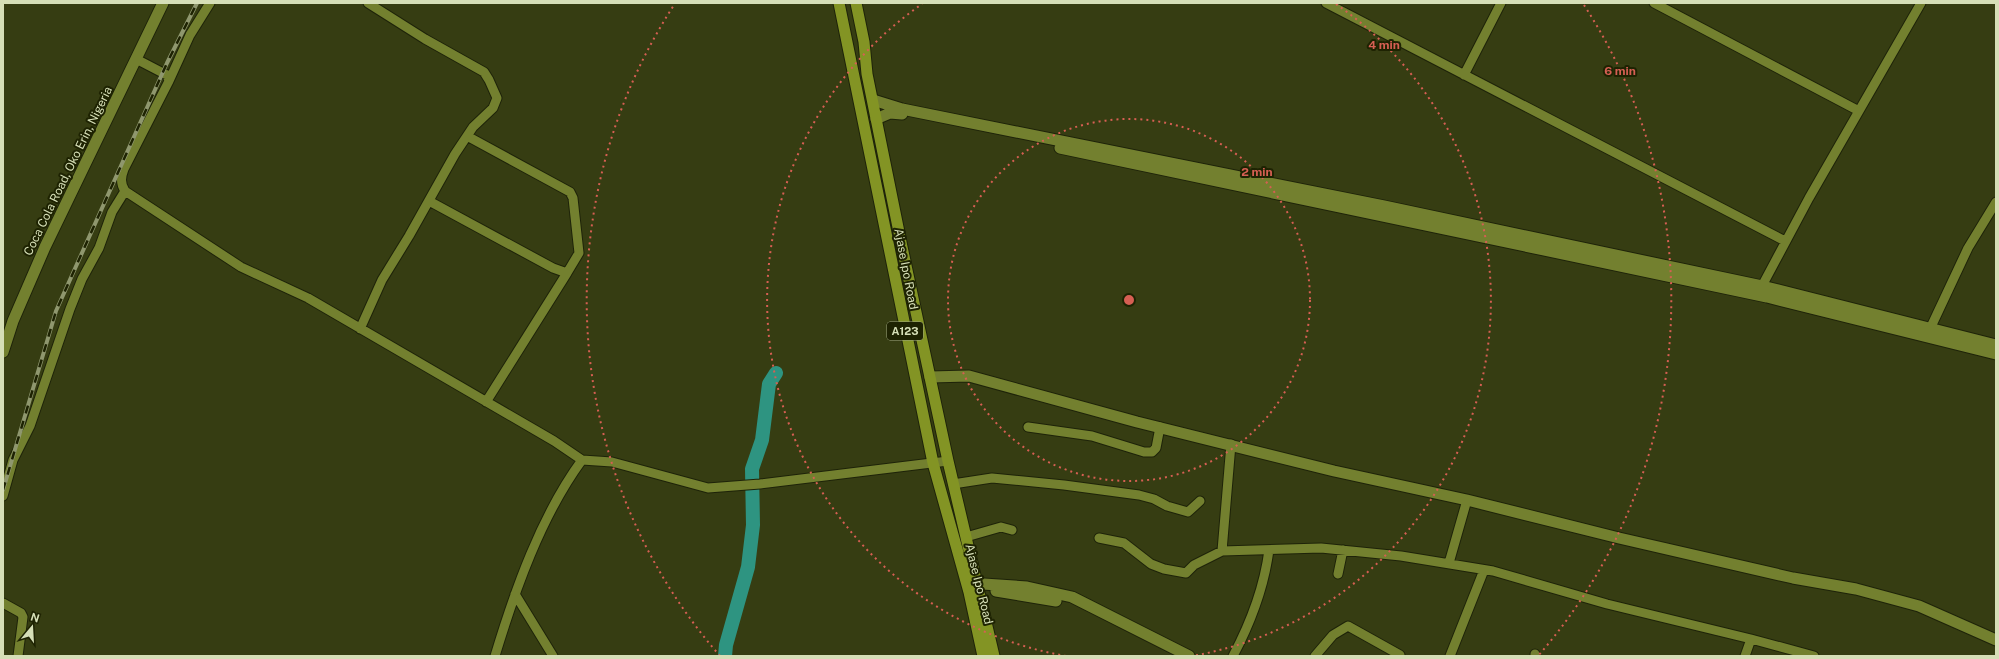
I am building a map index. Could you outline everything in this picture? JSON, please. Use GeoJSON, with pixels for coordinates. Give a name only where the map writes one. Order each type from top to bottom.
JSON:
{"type":"FeatureCollection","features":[{"type":"Feature","properties":{"kind":"highway","name":"Ajase Ipo Road"},"geometry":{"type":"LineString","coordinates":[[839,3],[933,463],[994,656]]}},
{"type":"Feature","properties":{"kind":"highway","name":"Ajase Ipo Road"},"geometry":{"type":"LineString","coordinates":[[856,3],[864,42],[867,74],[876,119],[948,461],[966,537],[983,656]]}},
{"type":"Feature","properties":{"kind":"street","name":"Coca Cola Road, Oko Erin, Nigeria"},"geometry":{"type":"LineString","coordinates":[[3,352],[13,321],[39,261],[163,3]]}},
{"type":"Feature","properties":{"kind":"street"},"geometry":{"type":"LineString","coordinates":[[210,3],[190,35],[121,178],[122,186],[125,191],[241,267],[308,298],[554,441],[582,460],[612,462],[708,488],[744,486],[948,461]]}},
{"type":"Feature","properties":{"kind":"street"},"geometry":{"type":"LineString","coordinates":[[360,329],[382,280],[455,154],[467,136],[495,105],[496,93],[490,80],[484,72],[368,3]]}},
{"type":"Feature","properties":{"kind":"street"},"geometry":{"type":"LineString","coordinates":[[1326,3],[1464,76],[1710,200],[1785,241]]}},
{"type":"Feature","properties":{"kind":"street"},"geometry":{"type":"LineString","coordinates":[[1464,76],[1501,3]]}},
{"type":"Feature","properties":{"kind":"street"},"geometry":{"type":"LineString","coordinates":[[1654,3],[1859,111]]}},
{"type":"Feature","properties":{"kind":"street"},"geometry":{"type":"LineString","coordinates":[[1762,286],[1785,241],[1921,3]]}},
{"type":"Feature","properties":{"kind":"street"},"geometry":{"type":"LineString","coordinates":[[136,59],[167,75],[168,81]]}},
{"type":"Feature","properties":{"kind":"street"},"geometry":{"type":"LineString","coordinates":[[873,100],[902,109],[1384,206],[1762,286],[1996,345]]}},
{"type":"Feature","properties":{"kind":"street"},"geometry":{"type":"LineString","coordinates":[[876,119],[890,113],[906,115],[1767,297],[1996,354]]}},
{"type":"Feature","properties":{"kind":"street"},"geometry":{"type":"LineString","coordinates":[[467,136],[570,192],[573,198],[579,253],[486,402]]}},
{"type":"Feature","properties":{"kind":"street"},"geometry":{"type":"LineString","coordinates":[[3,496],[12,460],[30,426],[70,309],[82,279],[99,248],[112,212],[125,191]]}},
{"type":"Feature","properties":{"kind":"street"},"geometry":{"type":"LineString","coordinates":[[429,201],[553,268],[567,273]]}},
{"type":"Feature","properties":{"kind":"street"},"geometry":{"type":"LineString","coordinates":[[1930,329],[1968,248],[1996,202]]}},
{"type":"Feature","properties":{"kind":"street"},"geometry":{"type":"LineString","coordinates":[[1762,286],[1767,297]]}},
{"type":"Feature","properties":{"kind":"street"},"geometry":{"type":"LineString","coordinates":[[930,377],[969,376],[1160,427],[1334,471],[1467,500],[1619,538],[1793,578],[1856,589],[1919,606],[1996,640]]}},
{"type":"Feature","properties":{"kind":"street"},"geometry":{"type":"LineString","coordinates":[[1028,427],[1092,436],[1144,452],[1152,452],[1156,448],[1160,427]]}},
{"type":"Feature","properties":{"kind":"street"},"geometry":{"type":"LineString","coordinates":[[1222,551],[1231,444]]}},
{"type":"Feature","properties":{"kind":"street"},"geometry":{"type":"LineString","coordinates":[[495,656],[515,594],[545,524],[567,480],[582,460]]}},
{"type":"Feature","properties":{"kind":"street"},"geometry":{"type":"LineString","coordinates":[[953,484],[992,478],[1064,485],[1138,495],[1154,499],[1167,506],[1188,512],[1200,501]]}},
{"type":"Feature","properties":{"kind":"street"},"geometry":{"type":"LineString","coordinates":[[1449,563],[1467,500]]}},
{"type":"Feature","properties":{"kind":"street"},"geometry":{"type":"LineString","coordinates":[[966,537],[1001,527],[1012,530]]}},
{"type":"Feature","properties":{"kind":"street"},"geometry":{"type":"LineString","coordinates":[[1099,538],[1124,543],[1150,564],[1177,572],[1186,573],[1194,565],[1222,551],[1321,548],[1401,556],[1449,563],[1484,570],[1607,604],[1814,656]]}},
{"type":"Feature","properties":{"kind":"street"},"geometry":{"type":"LineString","coordinates":[[1233,656],[1250,624],[1266,574],[1269,550]]}},
{"type":"Feature","properties":{"kind":"street"},"geometry":{"type":"LineString","coordinates":[[1338,574],[1343,550]]}},
{"type":"Feature","properties":{"kind":"street"},"geometry":{"type":"LineString","coordinates":[[1450,656],[1484,570]]}},
{"type":"Feature","properties":{"kind":"street"},"geometry":{"type":"LineString","coordinates":[[973,587],[1075,606],[1122,621],[1150,638],[1189,656]]}},
{"type":"Feature","properties":{"kind":"street"},"geometry":{"type":"LineString","coordinates":[[515,594],[553,656]]}},
{"type":"Feature","properties":{"kind":"street"},"geometry":{"type":"LineString","coordinates":[[3,603],[21,613],[23,617],[18,656]]}},
{"type":"Feature","properties":{"kind":"street"},"geometry":{"type":"LineString","coordinates":[[1315,656],[1333,635],[1348,626],[1400,655]]}},
{"type":"Feature","properties":{"kind":"street"},"geometry":{"type":"LineString","coordinates":[[1745,656],[1751,639]]}},
{"type":"Feature","properties":{"kind":"waterway"},"geometry":{"type":"LineString","coordinates":[[725,656],[726,645],[748,567],[753,525],[752,469],[762,440],[769,384],[776,373]]}},
{"type":"Feature","properties":{"kind":"railway"},"geometry":{"type":"LineString","coordinates":[[3,490],[56,311],[167,63],[197,3]]}}]}
